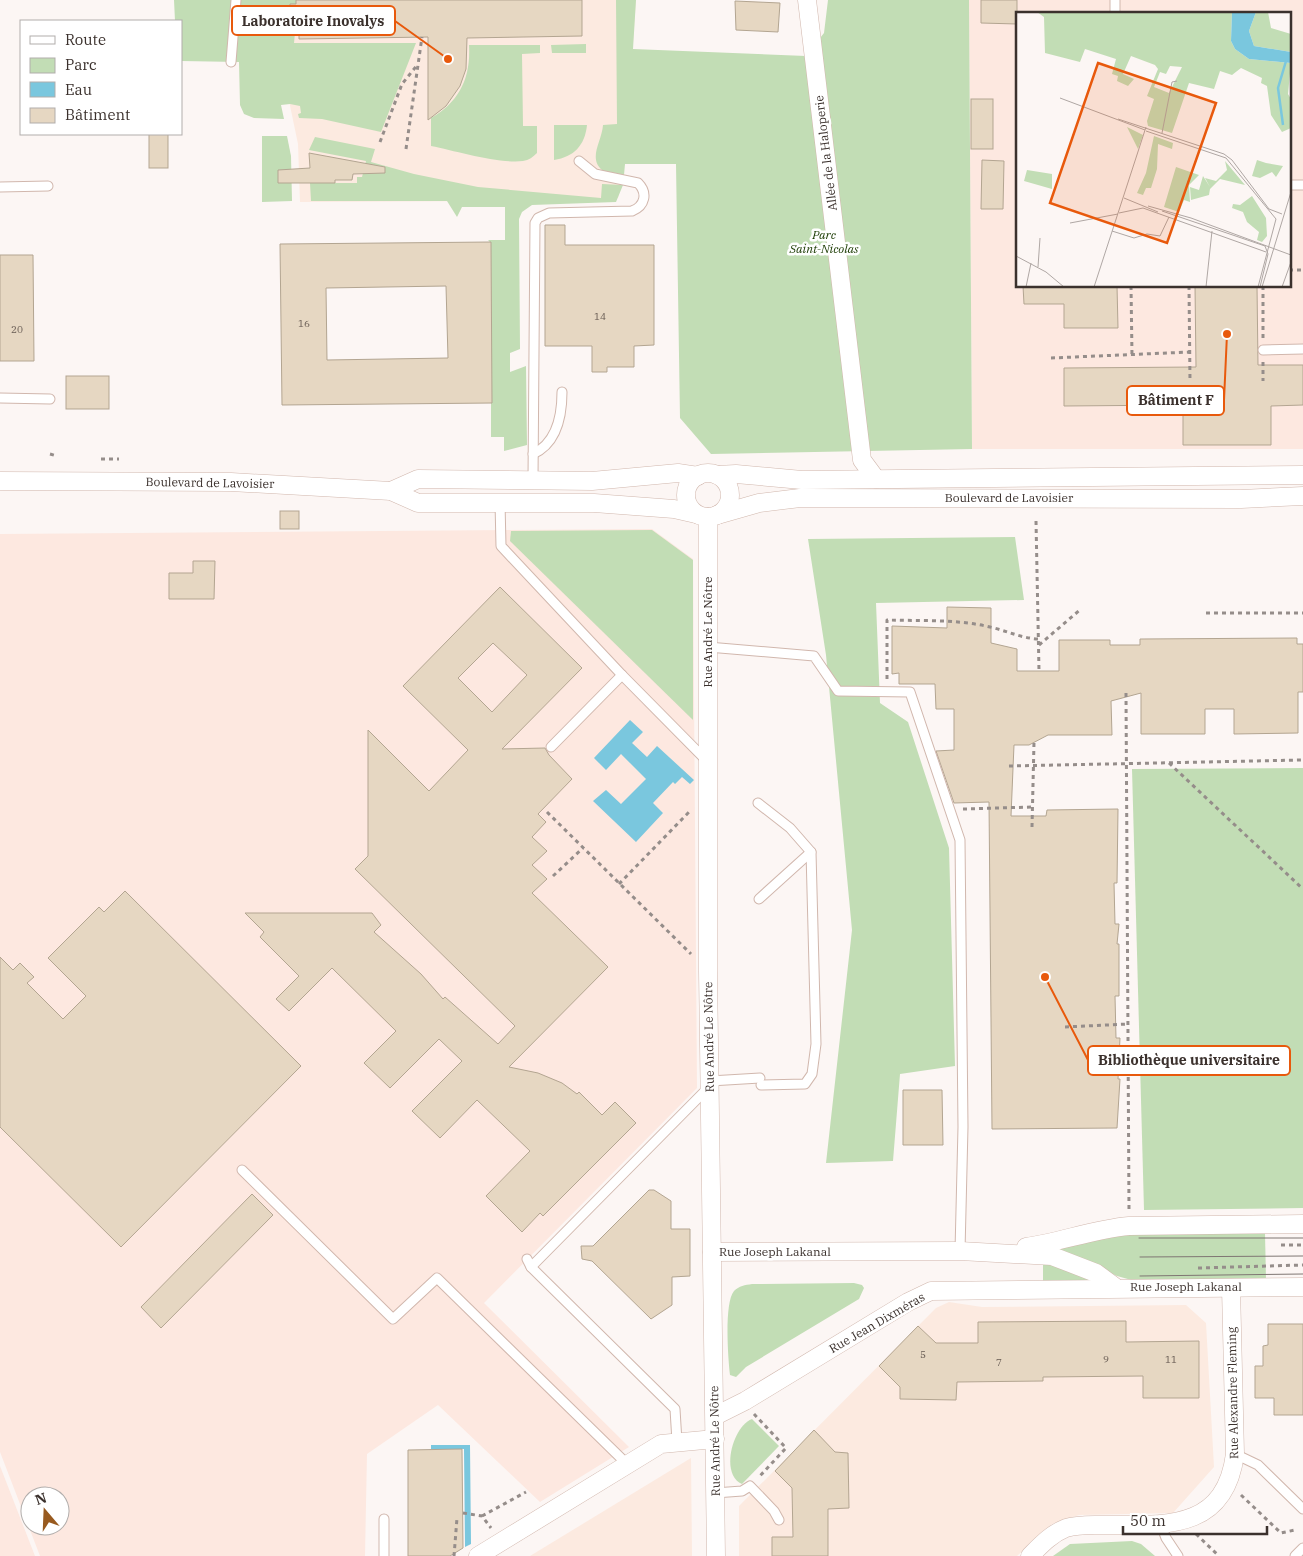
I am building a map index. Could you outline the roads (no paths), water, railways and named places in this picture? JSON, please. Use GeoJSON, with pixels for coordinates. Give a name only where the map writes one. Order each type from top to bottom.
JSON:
{"type":"FeatureCollection","features":[{"type":"Feature","properties":{"kind":"street","name":"Allée de la Haloperie"},"geometry":{"type":"LineString","coordinates":[[808,0],[862,460],[876,479]]}},
{"type":"Feature","properties":{"kind":"street","name":"Boulevard de Lavoisier"},"geometry":{"type":"LineString","coordinates":[[391,491],[418,479],[592,481],[678,473],[698,476]]}},
{"type":"Feature","properties":{"kind":"street"},"geometry":{"type":"LineString","coordinates":[[707,473],[717,475],[724,480],[730,493],[727,506],[707,515],[688,503],[686,495],[688,486],[698,476],[707,473]]}},
{"type":"Feature","properties":{"kind":"street","name":"Boulevard de Lavoisier"},"geometry":{"type":"LineString","coordinates":[[717,475],[736,474],[802,480],[1303,474]]}},
{"type":"Feature","properties":{"kind":"street","name":"Boulevard de Lavoisier"},"geometry":{"type":"LineString","coordinates":[[0,481],[231,482],[391,491],[418,503],[594,503],[674,509],[707,515],[759,503],[800,498],[1241,499],[1303,496]]}},
{"type":"Feature","properties":{"kind":"street","name":"Rue André Le Nôtre"},"geometry":{"type":"LineString","coordinates":[[707,515],[710,1084],[716,1556]]}},
{"type":"Feature","properties":{"kind":"street","name":"Rue Joseph Lakanal"},"geometry":{"type":"LineString","coordinates":[[988,1252],[1054,1243],[1112,1227],[1303,1224]]}},
{"type":"Feature","properties":{"kind":"street","name":"Rue Joseph Lakanal"},"geometry":{"type":"LineString","coordinates":[[712,1252],[988,1252],[1052,1256],[1067,1260],[1096,1273],[1115,1287],[1231,1288],[1303,1286]]}},
{"type":"Feature","properties":{"kind":"street","name":"Rue Jean Dixméras"},"geometry":{"type":"LineString","coordinates":[[715,1416],[746,1401],[908,1302],[931,1291],[1115,1287]]}},
{"type":"Feature","properties":{"kind":"street","name":"Rue Alexandre Fleming"},"geometry":{"type":"LineString","coordinates":[[1030,1556],[1056,1533],[1076,1526],[1161,1525],[1193,1518],[1211,1506],[1224,1489],[1235,1454],[1231,1288]]}},
{"type":"Feature","properties":{"kind":"street"},"geometry":{"type":"LineString","coordinates":[[478,1556],[661,1444],[715,1439]]}},
{"type":"Feature","properties":{"kind":"lane"},"geometry":{"type":"LineString","coordinates":[[231,62],[236,0]]}},
{"type":"Feature","properties":{"kind":"lane"},"geometry":{"type":"LineString","coordinates":[[533,480],[535,223],[538,218],[549,213],[632,211],[641,206],[645,197],[638,183],[595,174],[579,161]]}},
{"type":"Feature","properties":{"kind":"lane"},"geometry":{"type":"LineString","coordinates":[[1290,185],[1303,185]]}},
{"type":"Feature","properties":{"kind":"lane"},"geometry":{"type":"LineString","coordinates":[[0,187],[48,186]]}},
{"type":"Feature","properties":{"kind":"lane"},"geometry":{"type":"LineString","coordinates":[[1263,350],[1303,349]]}},
{"type":"Feature","properties":{"kind":"lane"},"geometry":{"type":"LineString","coordinates":[[533,454],[546,446],[554,433],[561,412],[562,392]]}},
{"type":"Feature","properties":{"kind":"lane"},"geometry":{"type":"LineString","coordinates":[[0,398],[50,399]]}},
{"type":"Feature","properties":{"kind":"lane"},"geometry":{"type":"LineString","coordinates":[[500,502],[501,546],[622,675],[709,763]]}},
{"type":"Feature","properties":{"kind":"lane"},"geometry":{"type":"LineString","coordinates":[[708,647],[814,656],[838,691],[910,692],[960,840],[963,1136],[960,1251]]}},
{"type":"Feature","properties":{"kind":"lane"},"geometry":{"type":"LineString","coordinates":[[550,746],[622,675]]}},
{"type":"Feature","properties":{"kind":"lane"},"geometry":{"type":"LineString","coordinates":[[677,1442],[675,1409],[529,1263],[710,1084],[760,1082],[804,1084],[812,1074],[816,1044],[811,852],[790,828],[758,803]]}},
{"type":"Feature","properties":{"kind":"lane"},"geometry":{"type":"LineString","coordinates":[[759,900],[811,852]]}},
{"type":"Feature","properties":{"kind":"lane"},"geometry":{"type":"LineString","coordinates":[[242,1170],[393,1319],[437,1278],[627,1464]]}},
{"type":"Feature","properties":{"kind":"lane"},"geometry":{"type":"LineString","coordinates":[[1235,1454],[1258,1465],[1303,1509]]}},
{"type":"Feature","properties":{"kind":"lane"},"geometry":{"type":"LineString","coordinates":[[715,1493],[742,1491],[750,1486],[774,1511],[779,1520]]}},
{"type":"Feature","properties":{"kind":"lane"},"geometry":{"type":"LineString","coordinates":[[384,1519],[384,1556]]}},
{"type":"Feature","properties":{"kind":"lane"},"geometry":{"type":"LineString","coordinates":[[1161,1525],[1166,1538],[1178,1556]]}},
{"type":"Feature","properties":{"kind":"lane"},"geometry":{"type":"LineString","coordinates":[[1294,1556],[1303,1548]]}},
{"type":"Feature","properties":{"kind":"water"},"geometry":{"type":"Polygon","coordinates":[[[630,720],[643,732],[632,743],[647,757],[657,746],[694,780],[690,784],[682,777],[675,784],[673,782],[653,803],[663,813],[636,842],[593,801],[606,790],[621,804],[646,779],[621,754],[606,770],[594,758],[630,720]]]}},
{"type":"Feature","properties":{"kind":"water"},"geometry":{"type":"Polygon","coordinates":[[[431,1445],[470,1445],[471,1544],[465,1547],[464,1449],[431,1449],[431,1445]]]}},
{"type":"Feature","properties":{"kind":"tram line"},"geometry":{"type":"LineString","coordinates":[[1139,1238],[1303,1238]]}},
{"type":"Feature","properties":{"kind":"tram line"},"geometry":{"type":"LineString","coordinates":[[1140,1257],[1303,1256]]}},
{"type":"Feature","properties":{"kind":"tram line"},"geometry":{"type":"LineString","coordinates":[[1140,1276],[1303,1274]]}},
{"type":"Feature","properties":{"kind":"place","name":"Laboratoire Inovalys"},"geometry":{"type":"Point","coordinates":[448,59]}},
{"type":"Feature","properties":{"kind":"place","name":"Bâtiment F"},"geometry":{"type":"Point","coordinates":[1227,334]}},
{"type":"Feature","properties":{"kind":"place","name":"Bibliothèque universitaire"},"geometry":{"type":"Point","coordinates":[1045,977]}},
{"type":"Feature","properties":{"kind":"park label","name":"Parc Saint-Nicolas"},"geometry":{"type":"Point","coordinates":[824,242]}}]}
